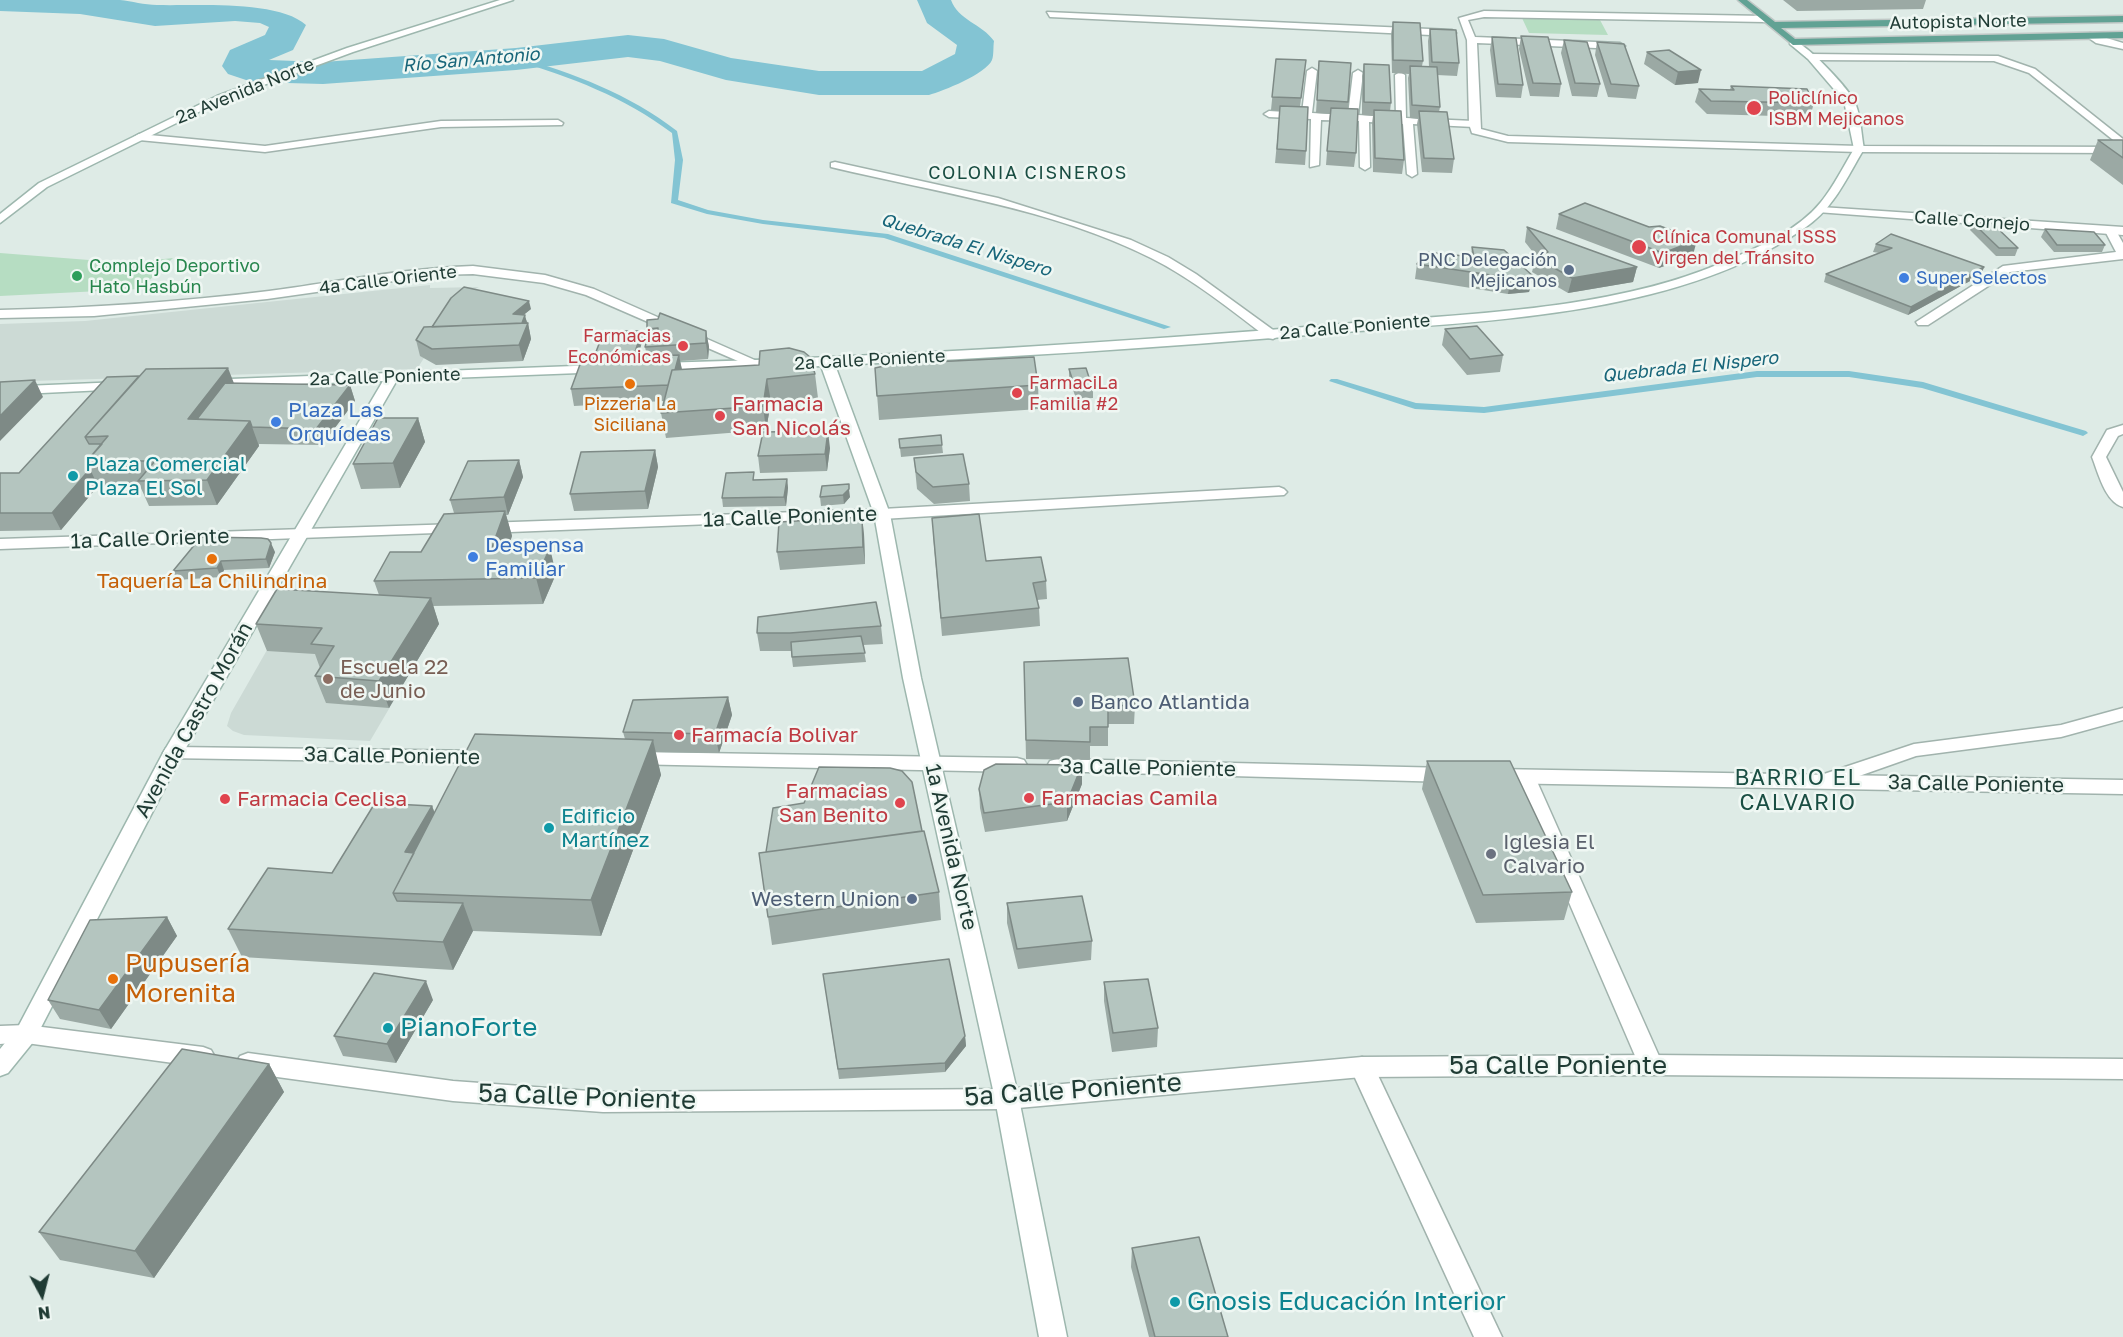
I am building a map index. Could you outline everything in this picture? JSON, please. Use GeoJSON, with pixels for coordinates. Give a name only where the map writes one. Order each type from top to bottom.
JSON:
{"type":"FeatureCollection","features":[{"type":"Feature","properties":{"kind":"main road"},"geometry":{"type":"LineString","coordinates":[[1742,0],[1793,42]]}},
{"type":"Feature","properties":{"kind":"main road","name":"Autopista Norte"},"geometry":{"type":"LineString","coordinates":[[1774,25],[2123,19]]}},
{"type":"Feature","properties":{"kind":"main road","name":"Autopista Norte"},"geometry":{"type":"LineString","coordinates":[[1793,42],[2123,35]]}},
{"type":"Feature","properties":{"kind":"street","name":"2a Avenida Norte"},"geometry":{"type":"LineString","coordinates":[[0,220],[44,185],[231,94],[368,44],[509,0]]}},
{"type":"Feature","properties":{"kind":"street"},"geometry":{"type":"LineString","coordinates":[[1050,14],[1621,46]]}},
{"type":"Feature","properties":{"kind":"street"},"geometry":{"type":"LineString","coordinates":[[1765,19],[1484,14],[1463,18],[1470,37],[1476,131],[1508,139],[1860,149],[2123,150]]}},
{"type":"Feature","properties":{"kind":"street"},"geometry":{"type":"LineString","coordinates":[[2090,36],[2099,41],[2123,46]]}},
{"type":"Feature","properties":{"kind":"street"},"geometry":{"type":"LineString","coordinates":[[1793,42],[1811,57],[1849,100],[1860,149],[1821,210]]}},
{"type":"Feature","properties":{"kind":"street"},"geometry":{"type":"LineString","coordinates":[[1811,57],[1995,58],[2016,63],[2032,70],[2123,144]]}},
{"type":"Feature","properties":{"kind":"street"},"geometry":{"type":"LineString","coordinates":[[1312,71],[1311,116],[1314,165]]}},
{"type":"Feature","properties":{"kind":"street"},"geometry":{"type":"LineString","coordinates":[[1358,73],[1359,119],[1365,167]]}},
{"type":"Feature","properties":{"kind":"street"},"geometry":{"type":"LineString","coordinates":[[1400,75],[1412,174]]}},
{"type":"Feature","properties":{"kind":"street"},"geometry":{"type":"LineString","coordinates":[[1269,114],[1474,124]]}},
{"type":"Feature","properties":{"kind":"street"},"geometry":{"type":"LineString","coordinates":[[139,137],[265,149],[441,124],[558,123]]}},
{"type":"Feature","properties":{"kind":"street"},"geometry":{"type":"LineString","coordinates":[[835,165],[971,193],[1052,216],[1114,238],[1187,273],[1273,334]]}},
{"type":"Feature","properties":{"kind":"street","name":"Calle Cornejo"},"geometry":{"type":"LineString","coordinates":[[1821,210],[2117,231]]}},
{"type":"Feature","properties":{"kind":"street","name":"2a Calle Poniente"},"geometry":{"type":"LineString","coordinates":[[641,368],[827,363],[994,355],[1460,318],[1559,305],[1646,290],[1713,271],[1766,247],[1821,210]]}},
{"type":"Feature","properties":{"kind":"street"},"geometry":{"type":"LineString","coordinates":[[1923,322],[2007,269],[2123,255],[2117,231]]}},
{"type":"Feature","properties":{"kind":"street","name":"4a Calle Oriente"},"geometry":{"type":"LineString","coordinates":[[0,314],[94,312],[267,295],[436,271],[473,270],[545,279],[590,292],[759,365]]}},
{"type":"Feature","properties":{"kind":"street","name":"1a Avenida Norte"},"geometry":{"type":"LineString","coordinates":[[827,363],[882,514],[912,678],[1008,1099],[1053,1337]]}},
{"type":"Feature","properties":{"kind":"street","name":"2a Calle Poniente"},"geometry":{"type":"LineString","coordinates":[[192,384],[615,369]]}},
{"type":"Feature","properties":{"kind":"street","name":"Avenida Castro Morán"},"geometry":{"type":"LineString","coordinates":[[0,1066],[26,1034],[173,753],[392,376]]}},
{"type":"Feature","properties":{"kind":"street"},"geometry":{"type":"LineString","coordinates":[[0,391],[134,386]]}},
{"type":"Feature","properties":{"kind":"street"},"geometry":{"type":"LineString","coordinates":[[2123,429],[2112,433],[2099,457],[2117,496],[2123,502]]}},
{"type":"Feature","properties":{"kind":"street","name":"1a Calle Poniente"},"geometry":{"type":"LineString","coordinates":[[301,534],[882,514],[1279,492]]}},
{"type":"Feature","properties":{"kind":"street","name":"1a Calle Oriente"},"geometry":{"type":"LineString","coordinates":[[0,544],[301,534]]}},
{"type":"Feature","properties":{"kind":"street"},"geometry":{"type":"LineString","coordinates":[[1825,781],[1914,750],[2061,731],[2123,714]]}},
{"type":"Feature","properties":{"kind":"street","name":"3a Calle Poniente"},"geometry":{"type":"LineString","coordinates":[[173,753],[507,757]]}},
{"type":"Feature","properties":{"kind":"street","name":"3a Calle Poniente"},"geometry":{"type":"LineString","coordinates":[[614,759],[2123,787]]}},
{"type":"Feature","properties":{"kind":"street"},"geometry":{"type":"LineString","coordinates":[[1525,777],[1651,1065]]}},
{"type":"Feature","properties":{"kind":"street","name":"5a Calle Poniente"},"geometry":{"type":"LineString","coordinates":[[0,1035],[26,1034],[453,1091],[603,1102],[1008,1099],[1362,1067],[1651,1065],[2123,1069]]}},
{"type":"Feature","properties":{"kind":"street"},"geometry":{"type":"LineString","coordinates":[[1362,1067],[1488,1337]]}},
{"type":"Feature","properties":{"kind":"shaded area"},"geometry":{"type":"Polygon","coordinates":[[[430,285],[430,288],[479,287],[466,294],[421,356],[424,358],[417,369],[0,382],[0,324],[85,321],[430,285]]]}},
{"type":"Feature","properties":{"kind":"shaded area","name":"Escuela 22 de Junio"},"geometry":{"type":"Polygon","coordinates":[[[287,615],[439,624],[370,741],[244,735],[233,731],[227,726],[231,713],[287,615]]]}},
{"type":"Feature","properties":{"kind":"green space"},"geometry":{"type":"Polygon","coordinates":[[[1522,18],[1600,20],[1608,35],[1529,33],[1522,18]]]}},
{"type":"Feature","properties":{"kind":"green space","name":"Complejo Deportivo Hato Hasbún"},"geometry":{"type":"Polygon","coordinates":[[[0,253],[127,263],[173,258],[140,289],[0,296],[0,253]]]}},
{"type":"Feature","properties":{"kind":"building"},"geometry":{"type":"Polygon","coordinates":[[[1393,22],[1420,23],[1423,61],[1393,60],[1393,22]]]}},
{"type":"Feature","properties":{"kind":"building"},"geometry":{"type":"Polygon","coordinates":[[[1430,29],[1456,30],[1459,63],[1432,62],[1430,29]]]}},
{"type":"Feature","properties":{"kind":"building"},"geometry":{"type":"Polygon","coordinates":[[[1521,36],[1548,37],[1561,84],[1533,83],[1521,36]]]}},
{"type":"Feature","properties":{"kind":"building"},"geometry":{"type":"Polygon","coordinates":[[[1492,37],[1516,38],[1523,85],[1498,84],[1492,37]]]}},
{"type":"Feature","properties":{"kind":"building"},"geometry":{"type":"Polygon","coordinates":[[[1564,40],[1587,42],[1600,84],[1575,83],[1564,40]]]}},
{"type":"Feature","properties":{"kind":"building"},"geometry":{"type":"Polygon","coordinates":[[[1597,42],[1624,44],[1639,86],[1611,84],[1597,42]]]}},
{"type":"Feature","properties":{"kind":"building"},"geometry":{"type":"Polygon","coordinates":[[[1669,50],[1701,70],[1678,72],[1647,52],[1669,50]]]}},
{"type":"Feature","properties":{"kind":"building"},"geometry":{"type":"Polygon","coordinates":[[[1276,59],[1306,60],[1301,98],[1272,97],[1276,59]]]}},
{"type":"Feature","properties":{"kind":"building"},"geometry":{"type":"Polygon","coordinates":[[[1319,61],[1351,63],[1348,102],[1317,100],[1319,61]]]}},
{"type":"Feature","properties":{"kind":"building"},"geometry":{"type":"Polygon","coordinates":[[[1364,64],[1389,65],[1391,103],[1364,102],[1364,64]]]}},
{"type":"Feature","properties":{"kind":"building"},"geometry":{"type":"Polygon","coordinates":[[[1410,66],[1437,67],[1440,107],[1412,105],[1410,66]]]}},
{"type":"Feature","properties":{"kind":"building"},"geometry":{"type":"Polygon","coordinates":[[[1731,86],[1807,89],[1814,103],[1711,101],[1699,89],[1734,90],[1731,86]]]}},
{"type":"Feature","properties":{"kind":"building"},"geometry":{"type":"Polygon","coordinates":[[[1280,106],[1308,107],[1306,151],[1277,149],[1280,106]]]}},
{"type":"Feature","properties":{"kind":"building"},"geometry":{"type":"Polygon","coordinates":[[[1331,108],[1358,109],[1356,153],[1327,151],[1331,108]]]}},
{"type":"Feature","properties":{"kind":"building"},"geometry":{"type":"Polygon","coordinates":[[[1374,110],[1401,111],[1404,160],[1375,158],[1374,110]]]}},
{"type":"Feature","properties":{"kind":"building"},"geometry":{"type":"Polygon","coordinates":[[[1419,111],[1447,112],[1454,159],[1424,158],[1419,111]]]}},
{"type":"Feature","properties":{"kind":"building"},"geometry":{"type":"Polygon","coordinates":[[[2098,140],[2123,140],[2123,158],[2098,140]]]}},
{"type":"Feature","properties":{"kind":"building"},"geometry":{"type":"Polygon","coordinates":[[[1585,203],[1649,227],[1660,226],[1697,240],[1663,253],[1559,214],[1585,203]]]}},
{"type":"Feature","properties":{"kind":"building"},"geometry":{"type":"Polygon","coordinates":[[[1973,223],[1992,223],[2018,248],[1999,248],[1973,223]]]}},
{"type":"Feature","properties":{"kind":"building"},"geometry":{"type":"Polygon","coordinates":[[[1527,227],[1637,267],[1572,278],[1535,257],[1548,252],[1527,227]]]}},
{"type":"Feature","properties":{"kind":"building"},"geometry":{"type":"Polygon","coordinates":[[[2045,229],[2094,232],[2105,245],[2057,245],[2045,229]]]}},
{"type":"Feature","properties":{"kind":"building","name":"Super Selectos"},"geometry":{"type":"Polygon","coordinates":[[[1891,234],[1984,267],[1911,307],[1826,274],[1892,248],[1876,244],[1891,234]]]}},
{"type":"Feature","properties":{"kind":"building"},"geometry":{"type":"Polygon","coordinates":[[[1472,247],[1504,250],[1533,276],[1511,278],[1417,264],[1425,252],[1474,257],[1472,247]]]}},
{"type":"Feature","properties":{"kind":"building"},"geometry":{"type":"Polygon","coordinates":[[[464,287],[529,301],[513,314],[525,315],[522,323],[432,327],[451,298],[464,287]]]}},
{"type":"Feature","properties":{"kind":"building"},"geometry":{"type":"Polygon","coordinates":[[[660,313],[706,331],[706,343],[645,347],[648,337],[658,336],[658,328],[647,329],[647,320],[658,319],[660,313]]]}},
{"type":"Feature","properties":{"kind":"building"},"geometry":{"type":"Polygon","coordinates":[[[528,323],[519,345],[432,349],[416,340],[424,327],[528,323]]]}},
{"type":"Feature","properties":{"kind":"building"},"geometry":{"type":"Polygon","coordinates":[[[1477,326],[1503,355],[1470,359],[1445,329],[1477,326]]]}},
{"type":"Feature","properties":{"kind":"building"},"geometry":{"type":"Polygon","coordinates":[[[604,331],[642,331],[634,355],[594,357],[604,331]]]}},
{"type":"Feature","properties":{"kind":"building"},"geometry":{"type":"Polygon","coordinates":[[[789,348],[804,352],[810,357],[815,374],[767,379],[763,406],[661,413],[672,370],[759,365],[760,351],[789,348]]]}},
{"type":"Feature","properties":{"kind":"building"},"geometry":{"type":"Polygon","coordinates":[[[679,355],[668,385],[571,389],[582,359],[679,355]]]}},
{"type":"Feature","properties":{"kind":"building"},"geometry":{"type":"Polygon","coordinates":[[[1034,357],[1038,385],[877,396],[875,368],[893,364],[1034,357]]]}},
{"type":"Feature","properties":{"kind":"building"},"geometry":{"type":"Polygon","coordinates":[[[228,368],[188,419],[250,421],[207,480],[138,481],[155,461],[87,461],[108,436],[85,437],[146,369],[228,368]]]}},
{"type":"Feature","properties":{"kind":"building"},"geometry":{"type":"Polygon","coordinates":[[[1086,368],[1093,390],[1076,391],[1069,369],[1086,368]]]}},
{"type":"Feature","properties":{"kind":"building"},"geometry":{"type":"Polygon","coordinates":[[[139,376],[85,437],[89,444],[102,444],[87,461],[90,469],[52,513],[0,513],[0,473],[19,473],[107,377],[139,376]]]}},
{"type":"Feature","properties":{"kind":"building"},"geometry":{"type":"Polygon","coordinates":[[[35,380],[0,416],[0,382],[35,380]]]}},
{"type":"Feature","properties":{"kind":"building"},"geometry":{"type":"Polygon","coordinates":[[[225,383],[350,385],[316,429],[252,427],[250,421],[197,419],[225,383]]]}},
{"type":"Feature","properties":{"kind":"building"},"geometry":{"type":"Polygon","coordinates":[[[378,418],[418,418],[393,463],[353,464],[378,418]]]}},
{"type":"Feature","properties":{"kind":"building"},"geometry":{"type":"Polygon","coordinates":[[[828,431],[825,454],[758,456],[763,432],[828,431]]]}},
{"type":"Feature","properties":{"kind":"building"},"geometry":{"type":"Polygon","coordinates":[[[941,435],[942,445],[900,448],[899,439],[941,435]]]}},
{"type":"Feature","properties":{"kind":"building"},"geometry":{"type":"Polygon","coordinates":[[[655,450],[645,491],[570,494],[581,452],[655,450]]]}},
{"type":"Feature","properties":{"kind":"building"},"geometry":{"type":"Polygon","coordinates":[[[963,454],[969,484],[933,487],[916,472],[914,458],[963,454]]]}},
{"type":"Feature","properties":{"kind":"building"},"geometry":{"type":"Polygon","coordinates":[[[519,460],[504,497],[450,500],[468,461],[519,460]]]}},
{"type":"Feature","properties":{"kind":"building"},"geometry":{"type":"Polygon","coordinates":[[[754,472],[753,480],[787,479],[784,497],[722,498],[726,473],[754,472]]]}},
{"type":"Feature","properties":{"kind":"building"},"geometry":{"type":"Polygon","coordinates":[[[849,484],[849,489],[843,495],[820,497],[822,486],[849,484]]]}},
{"type":"Feature","properties":{"kind":"building"},"geometry":{"type":"Polygon","coordinates":[[[505,511],[491,550],[550,548],[536,578],[374,581],[390,552],[421,552],[444,514],[505,511]]]}},
{"type":"Feature","properties":{"kind":"building"},"geometry":{"type":"Polygon","coordinates":[[[979,514],[986,561],[1041,557],[1046,581],[1033,583],[1039,608],[941,618],[932,518],[979,514]]]}},
{"type":"Feature","properties":{"kind":"building"},"geometry":{"type":"Polygon","coordinates":[[[862,517],[863,547],[777,552],[779,522],[862,517]]]}},
{"type":"Feature","properties":{"kind":"building"},"geometry":{"type":"Polygon","coordinates":[[[201,537],[261,538],[268,539],[271,543],[266,559],[221,561],[217,568],[173,571],[201,537]]]}},
{"type":"Feature","properties":{"kind":"building"},"geometry":{"type":"Polygon","coordinates":[[[277,589],[431,598],[379,681],[315,676],[334,646],[311,644],[322,628],[256,624],[277,589]]]}},
{"type":"Feature","properties":{"kind":"building"},"geometry":{"type":"Polygon","coordinates":[[[876,602],[881,626],[790,633],[757,633],[758,617],[876,602]]]}},
{"type":"Feature","properties":{"kind":"building"},"geometry":{"type":"Polygon","coordinates":[[[861,636],[865,653],[792,657],[791,642],[861,636]]]}},
{"type":"Feature","properties":{"kind":"building","name":"Banco Atlantida"},"geometry":{"type":"Polygon","coordinates":[[[1128,658],[1135,705],[1108,706],[1108,727],[1090,727],[1090,742],[1026,740],[1024,662],[1128,658]]]}},
{"type":"Feature","properties":{"kind":"building"},"geometry":{"type":"Polygon","coordinates":[[[728,697],[715,734],[623,732],[633,700],[728,697]]]}},
{"type":"Feature","properties":{"kind":"building","name":"Edificio Martínez"},"geometry":{"type":"Polygon","coordinates":[[[475,734],[653,740],[591,900],[393,893],[475,734]]]}},
{"type":"Feature","properties":{"kind":"building","name":"Iglesia El Calvario"},"geometry":{"type":"Polygon","coordinates":[[[1427,761],[1510,761],[1572,892],[1483,895],[1427,761]]]}},
{"type":"Feature","properties":{"kind":"building"},"geometry":{"type":"Polygon","coordinates":[[[996,764],[1082,765],[1067,802],[984,813],[979,789],[984,770],[996,764]]]}},
{"type":"Feature","properties":{"kind":"building"},"geometry":{"type":"Polygon","coordinates":[[[819,767],[890,768],[902,771],[912,782],[922,831],[766,852],[773,808],[804,803],[819,767]]]}},
{"type":"Feature","properties":{"kind":"building"},"geometry":{"type":"Polygon","coordinates":[[[375,803],[432,806],[405,852],[414,853],[393,893],[397,901],[463,903],[443,942],[228,929],[268,868],[332,873],[375,803]]]}},
{"type":"Feature","properties":{"kind":"building"},"geometry":{"type":"Polygon","coordinates":[[[924,831],[939,892],[768,917],[759,853],[924,831]]]}},
{"type":"Feature","properties":{"kind":"building"},"geometry":{"type":"Polygon","coordinates":[[[1082,896],[1092,941],[1017,949],[1007,903],[1082,896]]]}},
{"type":"Feature","properties":{"kind":"building"},"geometry":{"type":"Polygon","coordinates":[[[167,917],[99,1010],[48,1000],[90,920],[167,917]]]}},
{"type":"Feature","properties":{"kind":"building"},"geometry":{"type":"Polygon","coordinates":[[[949,959],[965,1036],[945,1063],[838,1069],[823,974],[949,959]]]}},
{"type":"Feature","properties":{"kind":"building"},"geometry":{"type":"Polygon","coordinates":[[[374,973],[426,981],[387,1044],[334,1036],[374,973]]]}},
{"type":"Feature","properties":{"kind":"building"},"geometry":{"type":"Polygon","coordinates":[[[1148,979],[1158,1028],[1113,1033],[1104,982],[1148,979]]]}},
{"type":"Feature","properties":{"kind":"building"},"geometry":{"type":"Polygon","coordinates":[[[182,1049],[269,1064],[135,1251],[39,1232],[182,1049]]]}},
{"type":"Feature","properties":{"kind":"building","name":"Gnosis Educación Interior"},"geometry":{"type":"Polygon","coordinates":[[[1199,1237],[1228,1337],[1155,1337],[1132,1248],[1199,1237]]]}},
{"type":"Feature","properties":{"kind":"waterway","name":"Río San Antonio"},"geometry":{"type":"LineString","coordinates":[[0,1],[80,4],[155,16],[235,11],[265,13],[284,20],[288,25],[280,42],[243,58],[241,66],[252,71],[323,73],[516,59],[628,46],[664,50],[726,69],[819,83],[929,83],[973,60],[976,41],[939,16],[934,0]]}},
{"type":"Feature","properties":{"kind":"waterway","name":"Quebrada El Nispero"},"geometry":{"type":"LineString","coordinates":[[516,59],[599,87],[639,107],[675,132],[679,160],[674,201],[707,212],[763,222],[885,236],[1167,327]]}},
{"type":"Feature","properties":{"kind":"waterway","name":"Quebrada El Nispero"},"geometry":{"type":"LineString","coordinates":[[1334,381],[1415,406],[1484,410],[1757,374],[1849,374],[1923,385],[2083,433]]}},
{"type":"Feature","properties":{"kind":"place","name":"Policlínico ISBM Mejicanos"},"geometry":{"type":"Point","coordinates":[1754,108]}},
{"type":"Feature","properties":{"kind":"place","name":"Clínica Comunal ISSS Virgen del Tránsito"},"geometry":{"type":"Point","coordinates":[1639,247]}},
{"type":"Feature","properties":{"kind":"place","name":"PNC Delegación Mejicanos"},"geometry":{"type":"Point","coordinates":[1569,270]}},
{"type":"Feature","properties":{"kind":"place","name":"Complejo Deportivo Hato Hasbún"},"geometry":{"type":"Point","coordinates":[77,276]}},
{"type":"Feature","properties":{"kind":"place","name":"Super Selectos"},"geometry":{"type":"Point","coordinates":[1904,278]}},
{"type":"Feature","properties":{"kind":"place","name":"Farmacias Económicas"},"geometry":{"type":"Point","coordinates":[683,346]}},
{"type":"Feature","properties":{"kind":"place","name":"Pizzeria La Siciliana"},"geometry":{"type":"Point","coordinates":[630,384]}},
{"type":"Feature","properties":{"kind":"place","name":"FarmaciLa Familia #2"},"geometry":{"type":"Point","coordinates":[1017,393]}},
{"type":"Feature","properties":{"kind":"place","name":"Farmacia San Nicolás"},"geometry":{"type":"Point","coordinates":[720,416]}},
{"type":"Feature","properties":{"kind":"place","name":"Plaza Las Orquídeas"},"geometry":{"type":"Point","coordinates":[276,422]}},
{"type":"Feature","properties":{"kind":"place","name":"Plaza Comercial Plaza El Sol"},"geometry":{"type":"Point","coordinates":[73,476]}},
{"type":"Feature","properties":{"kind":"place","name":"Despensa Familiar"},"geometry":{"type":"Point","coordinates":[473,557]}},
{"type":"Feature","properties":{"kind":"place","name":"Taquería La Chilindrina"},"geometry":{"type":"Point","coordinates":[212,559]}},
{"type":"Feature","properties":{"kind":"place","name":"Escuela 22 de Junio"},"geometry":{"type":"Point","coordinates":[328,679]}},
{"type":"Feature","properties":{"kind":"place","name":"Banco Atlantida"},"geometry":{"type":"Point","coordinates":[1078,702]}},
{"type":"Feature","properties":{"kind":"place","name":"Farmacía Bolivar"},"geometry":{"type":"Point","coordinates":[679,735]}},
{"type":"Feature","properties":{"kind":"place","name":"Farmacias Camila"},"geometry":{"type":"Point","coordinates":[1029,798]}},
{"type":"Feature","properties":{"kind":"place","name":"Farmacia Ceclisa"},"geometry":{"type":"Point","coordinates":[225,799]}},
{"type":"Feature","properties":{"kind":"place","name":"Farmacias San Benito"},"geometry":{"type":"Point","coordinates":[900,803]}},
{"type":"Feature","properties":{"kind":"place","name":"Edificio Martínez"},"geometry":{"type":"Point","coordinates":[549,828]}},
{"type":"Feature","properties":{"kind":"place","name":"Iglesia El Calvario"},"geometry":{"type":"Point","coordinates":[1491,854]}},
{"type":"Feature","properties":{"kind":"place","name":"Western Union"},"geometry":{"type":"Point","coordinates":[912,899]}},
{"type":"Feature","properties":{"kind":"place","name":"Pupusería Morenita"},"geometry":{"type":"Point","coordinates":[113,979]}},
{"type":"Feature","properties":{"kind":"place","name":"PianoForte"},"geometry":{"type":"Point","coordinates":[388,1028]}},
{"type":"Feature","properties":{"kind":"place","name":"Gnosis Educación Interior"},"geometry":{"type":"Point","coordinates":[1175,1302]}},
{"type":"Feature","properties":{"kind":"district","name":"COLONIA CISNEROS"},"geometry":{"type":"Point","coordinates":[1028,173]}},
{"type":"Feature","properties":{"kind":"district","name":"BARRIO EL CALVARIO"},"geometry":{"type":"Point","coordinates":[1798,790]}}]}
